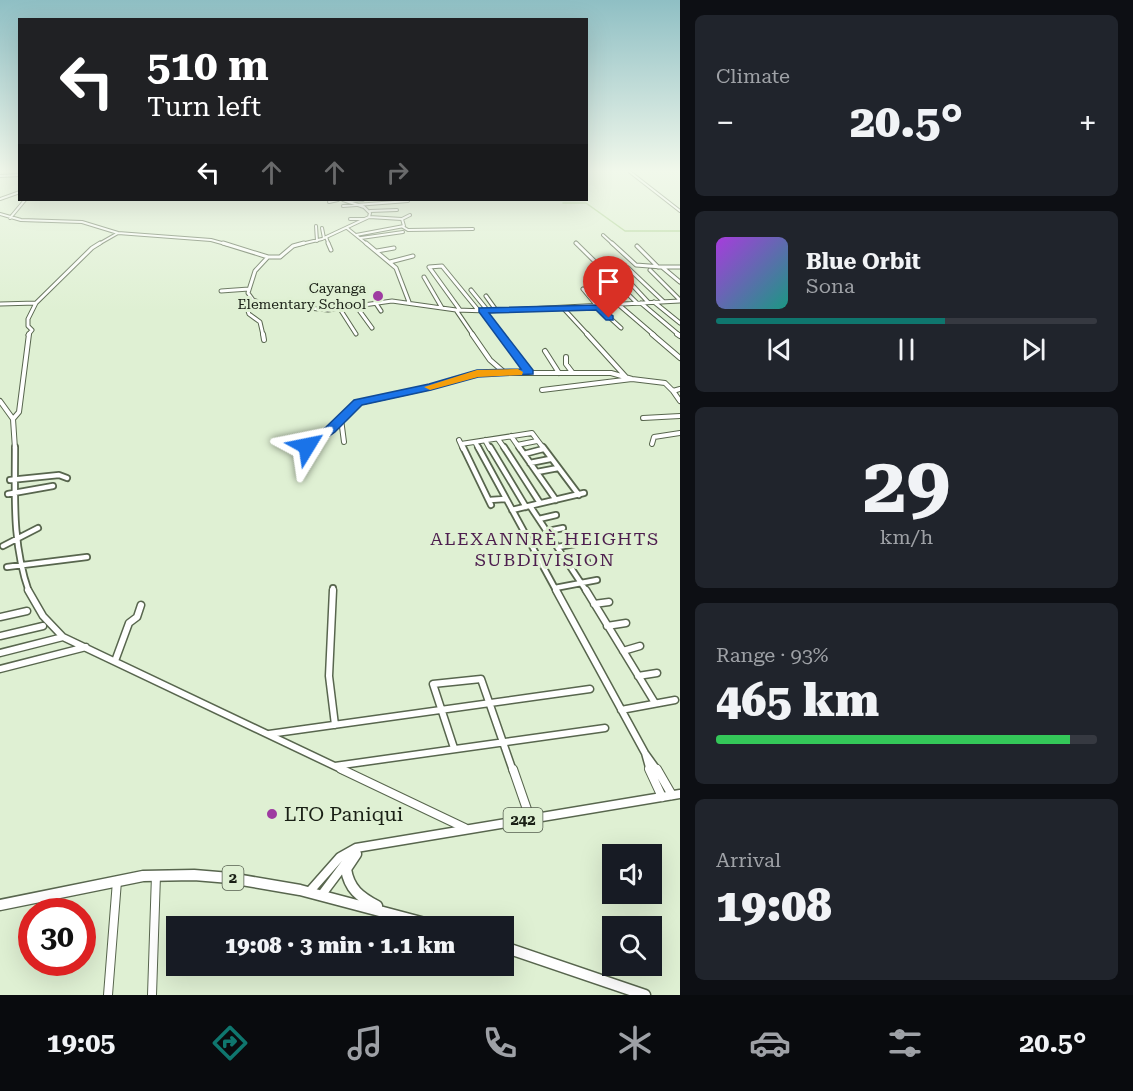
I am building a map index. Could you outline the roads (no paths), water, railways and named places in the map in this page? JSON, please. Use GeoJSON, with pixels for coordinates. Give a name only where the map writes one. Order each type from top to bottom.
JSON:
{"type":"FeatureCollection","features":[{"type":"Feature","properties":{"kind":"highway"},"geometry":{"type":"LineString","coordinates":[[353,852],[346,869],[350,886],[358,896],[388,912]]}},
{"type":"Feature","properties":{"kind":"highway","name":"2"},"geometry":{"type":"LineString","coordinates":[[0,905],[156,875],[244,878],[323,893],[402,916]]}},
{"type":"Feature","properties":{"kind":"highway"},"geometry":{"type":"LineString","coordinates":[[514,950],[645,995]]}},
{"type":"Feature","properties":{"kind":"main road","name":"242"},"geometry":{"type":"LineString","coordinates":[[310,891],[333,864],[353,852],[367,848],[530,818],[676,795]]}},
{"type":"Feature","properties":{"kind":"main road","name":"242"},"geometry":{"type":"LineString","coordinates":[[323,893],[353,852]]}},
{"type":"Feature","properties":{"kind":"street"},"geometry":{"type":"LineString","coordinates":[[18,218],[82,222],[118,233],[214,241],[268,257],[280,257],[293,246],[325,238],[367,218]]}},
{"type":"Feature","properties":{"kind":"street"},"geometry":{"type":"LineString","coordinates":[[350,219],[360,218]]}},
{"type":"Feature","properties":{"kind":"street"},"geometry":{"type":"LineString","coordinates":[[383,218],[402,219],[403,227]]}},
{"type":"Feature","properties":{"kind":"street"},"geometry":{"type":"LineString","coordinates":[[343,222],[396,269],[409,302]]}},
{"type":"Feature","properties":{"kind":"street"},"geometry":{"type":"LineString","coordinates":[[313,246],[316,226]]}},
{"type":"Feature","properties":{"kind":"street"},"geometry":{"type":"LineString","coordinates":[[333,227],[336,233]]}},
{"type":"Feature","properties":{"kind":"street"},"geometry":{"type":"LineString","coordinates":[[356,235],[403,227],[408,230],[473,229]]}},
{"type":"Feature","properties":{"kind":"street"},"geometry":{"type":"LineString","coordinates":[[322,228],[331,250]]}},
{"type":"Feature","properties":{"kind":"street"},"geometry":{"type":"LineString","coordinates":[[360,238],[403,232]]}},
{"type":"Feature","properties":{"kind":"street"},"geometry":{"type":"LineString","coordinates":[[13,419],[19,412],[28,336],[32,330],[28,326],[28,320],[36,303],[92,248],[118,233]]}},
{"type":"Feature","properties":{"kind":"street"},"geometry":{"type":"LineString","coordinates":[[181,238],[183,233]]}},
{"type":"Feature","properties":{"kind":"street"},"geometry":{"type":"LineString","coordinates":[[603,235],[636,265],[680,267]]}},
{"type":"Feature","properties":{"kind":"street"},"geometry":{"type":"LineString","coordinates":[[576,243],[639,303],[680,336]]}},
{"type":"Feature","properties":{"kind":"street"},"geometry":{"type":"LineString","coordinates":[[637,246],[680,282]]}},
{"type":"Feature","properties":{"kind":"street"},"geometry":{"type":"LineString","coordinates":[[377,251],[394,248]]}},
{"type":"Feature","properties":{"kind":"street"},"geometry":{"type":"LineString","coordinates":[[390,262],[413,256]]}},
{"type":"Feature","properties":{"kind":"street"},"geometry":{"type":"LineString","coordinates":[[268,257],[255,272],[249,296],[253,300],[273,305],[340,309],[375,303],[409,302],[458,310],[496,310],[564,309],[679,301]]}},
{"type":"Feature","properties":{"kind":"street"},"geometry":{"type":"LineString","coordinates":[[609,260],[648,302]]}},
{"type":"Feature","properties":{"kind":"street"},"geometry":{"type":"LineString","coordinates":[[505,373],[490,360],[429,267],[442,266],[529,372]]}},
{"type":"Feature","properties":{"kind":"street"},"geometry":{"type":"LineString","coordinates":[[628,268],[663,301]]}},
{"type":"Feature","properties":{"kind":"street"},"geometry":{"type":"LineString","coordinates":[[650,270],[679,301]]}},
{"type":"Feature","properties":{"kind":"street"},"geometry":{"type":"LineString","coordinates":[[424,277],[442,308]]}},
{"type":"Feature","properties":{"kind":"street"},"geometry":{"type":"LineString","coordinates":[[592,287],[611,306]]}},
{"type":"Feature","properties":{"kind":"street"},"geometry":{"type":"LineString","coordinates":[[221,291],[249,289]]}},
{"type":"Feature","properties":{"kind":"street"},"geometry":{"type":"LineString","coordinates":[[583,289],[598,307],[621,328]]}},
{"type":"Feature","properties":{"kind":"street"},"geometry":{"type":"LineString","coordinates":[[471,290],[488,310]]}},
{"type":"Feature","properties":{"kind":"street"},"geometry":{"type":"LineString","coordinates":[[486,296],[496,310]]}},
{"type":"Feature","properties":{"kind":"street"},"geometry":{"type":"LineString","coordinates":[[253,300],[246,305],[249,314],[260,322],[264,340]]}},
{"type":"Feature","properties":{"kind":"street"},"geometry":{"type":"LineString","coordinates":[[654,302],[680,323]]}},
{"type":"Feature","properties":{"kind":"street"},"geometry":{"type":"LineString","coordinates":[[0,304],[36,303]]}},
{"type":"Feature","properties":{"kind":"street"},"geometry":{"type":"LineString","coordinates":[[375,303],[381,311]]}},
{"type":"Feature","properties":{"kind":"street"},"geometry":{"type":"LineString","coordinates":[[619,305],[680,358]]}},
{"type":"Feature","properties":{"kind":"street"},"geometry":{"type":"LineString","coordinates":[[356,306],[372,328]]}},
{"type":"Feature","properties":{"kind":"street"},"geometry":{"type":"LineString","coordinates":[[340,309],[356,334]]}},
{"type":"Feature","properties":{"kind":"street"},"geometry":{"type":"LineString","coordinates":[[564,309],[626,377]]}},
{"type":"Feature","properties":{"kind":"street"},"geometry":{"type":"LineString","coordinates":[[507,344],[516,342]]}},
{"type":"Feature","properties":{"kind":"street"},"geometry":{"type":"LineString","coordinates":[[544,351],[559,373]]}},
{"type":"Feature","properties":{"kind":"street"},"geometry":{"type":"LineString","coordinates":[[566,357],[566,364],[572,372]]}},
{"type":"Feature","properties":{"kind":"street"},"geometry":{"type":"LineString","coordinates":[[307,446],[361,402],[431,387],[477,373],[611,373],[632,379],[665,383],[680,401]]}},
{"type":"Feature","properties":{"kind":"street"},"geometry":{"type":"LineString","coordinates":[[542,390],[632,379]]}},
{"type":"Feature","properties":{"kind":"street"},"geometry":{"type":"LineString","coordinates":[[673,391],[680,389]]}},
{"type":"Feature","properties":{"kind":"street"},"geometry":{"type":"LineString","coordinates":[[0,401],[13,419],[16,442],[8,497],[53,486]]}},
{"type":"Feature","properties":{"kind":"street"},"geometry":{"type":"LineString","coordinates":[[643,418],[680,416]]}},
{"type":"Feature","properties":{"kind":"street"},"geometry":{"type":"LineString","coordinates":[[341,419],[344,442]]}},
{"type":"Feature","properties":{"kind":"street"},"geometry":{"type":"LineString","coordinates":[[505,499],[490,502],[460,442],[475,442],[531,433],[581,494],[512,510]]}},
{"type":"Feature","properties":{"kind":"street"},"geometry":{"type":"LineString","coordinates":[[652,444],[654,437],[680,433]]}},
{"type":"Feature","properties":{"kind":"street"},"geometry":{"type":"LineString","coordinates":[[511,436],[556,500]]}},
{"type":"Feature","properties":{"kind":"street"},"geometry":{"type":"LineString","coordinates":[[498,439],[540,503]]}},
{"type":"Feature","properties":{"kind":"street"},"geometry":{"type":"LineString","coordinates":[[485,440],[582,583],[655,703]]}},
{"type":"Feature","properties":{"kind":"street"},"geometry":{"type":"LineString","coordinates":[[517,445],[537,441]]}},
{"type":"Feature","properties":{"kind":"street"},"geometry":{"type":"LineString","coordinates":[[475,442],[645,753],[676,795]]}},
{"type":"Feature","properties":{"kind":"street"},"geometry":{"type":"LineString","coordinates":[[524,454],[543,449]]}},
{"type":"Feature","properties":{"kind":"street"},"geometry":{"type":"LineString","coordinates":[[530,462],[550,459]]}},
{"type":"Feature","properties":{"kind":"street"},"geometry":{"type":"LineString","coordinates":[[537,472],[558,468]]}},
{"type":"Feature","properties":{"kind":"street"},"geometry":{"type":"LineString","coordinates":[[10,480],[58,475],[66,477]]}},
{"type":"Feature","properties":{"kind":"street"},"geometry":{"type":"LineString","coordinates":[[539,519],[556,515]]}},
{"type":"Feature","properties":{"kind":"street"},"geometry":{"type":"LineString","coordinates":[[3,546],[38,528]]}},
{"type":"Feature","properties":{"kind":"street"},"geometry":{"type":"LineString","coordinates":[[548,531],[563,528]]}},
{"type":"Feature","properties":{"kind":"street"},"geometry":{"type":"LineString","coordinates":[[4,534],[3,557],[9,575]]}},
{"type":"Feature","properties":{"kind":"street"},"geometry":{"type":"LineString","coordinates":[[558,547],[575,544]]}},
{"type":"Feature","properties":{"kind":"street"},"geometry":{"type":"LineString","coordinates":[[7,567],[87,557]]}},
{"type":"Feature","properties":{"kind":"street"},"geometry":{"type":"LineString","coordinates":[[569,564],[586,561]]}},
{"type":"Feature","properties":{"kind":"street"},"geometry":{"type":"LineString","coordinates":[[555,588],[597,580]]}},
{"type":"Feature","properties":{"kind":"street"},"geometry":{"type":"LineString","coordinates":[[333,588],[329,676],[335,725]]}},
{"type":"Feature","properties":{"kind":"street"},"geometry":{"type":"LineString","coordinates":[[594,604],[609,602]]}},
{"type":"Feature","properties":{"kind":"street"},"geometry":{"type":"LineString","coordinates":[[0,617],[30,613],[21,603]]}},
{"type":"Feature","properties":{"kind":"street"},"geometry":{"type":"LineString","coordinates":[[115,661],[129,623],[137,617],[141,605]]}},
{"type":"Feature","properties":{"kind":"street"},"geometry":{"type":"LineString","coordinates":[[608,626],[626,622]]}},
{"type":"Feature","properties":{"kind":"street"},"geometry":{"type":"LineString","coordinates":[[0,636],[41,623],[63,637],[467,829]]}},
{"type":"Feature","properties":{"kind":"street"},"geometry":{"type":"LineString","coordinates":[[0,653],[63,637]]}},
{"type":"Feature","properties":{"kind":"street"},"geometry":{"type":"LineString","coordinates":[[623,651],[640,646]]}},
{"type":"Feature","properties":{"kind":"street"},"geometry":{"type":"LineString","coordinates":[[0,669],[86,647]]}},
{"type":"Feature","properties":{"kind":"street"},"geometry":{"type":"LineString","coordinates":[[638,676],[657,673]]}},
{"type":"Feature","properties":{"kind":"street"},"geometry":{"type":"LineString","coordinates":[[454,748],[433,687],[435,682],[481,679],[530,818]]}},
{"type":"Feature","properties":{"kind":"street"},"geometry":{"type":"LineString","coordinates":[[268,734],[590,689]]}},
{"type":"Feature","properties":{"kind":"street"},"geometry":{"type":"LineString","coordinates":[[621,710],[675,700]]}},
{"type":"Feature","properties":{"kind":"street"},"geometry":{"type":"LineString","coordinates":[[335,766],[605,728]]}},
{"type":"Feature","properties":{"kind":"street"},"geometry":{"type":"LineString","coordinates":[[645,753],[646,762],[662,797]]}},
{"type":"Feature","properties":{"kind":"street"},"geometry":{"type":"LineString","coordinates":[[656,784],[665,782]]}},
{"type":"Feature","properties":{"kind":"street"},"geometry":{"type":"LineString","coordinates":[[152,995],[156,875]]}},
{"type":"Feature","properties":{"kind":"street"},"geometry":{"type":"LineString","coordinates":[[108,995],[117,881]]}},
{"type":"Feature","properties":{"kind":"waterway"},"geometry":{"type":"LineString","coordinates":[[607,218],[625,231],[680,231]]}},
{"type":"Feature","properties":{"kind":"place","name":"Cayanga Elementary School"},"geometry":{"type":"Point","coordinates":[378,296]}},
{"type":"Feature","properties":{"kind":"place","name":"LTO Paniqui"},"geometry":{"type":"Point","coordinates":[272,814]}},
{"type":"Feature","properties":{"kind":"district","name":"ALEXANNRÈ HEIGHTS SUBDIVISION"},"geometry":{"type":"Point","coordinates":[545,549]}}]}
